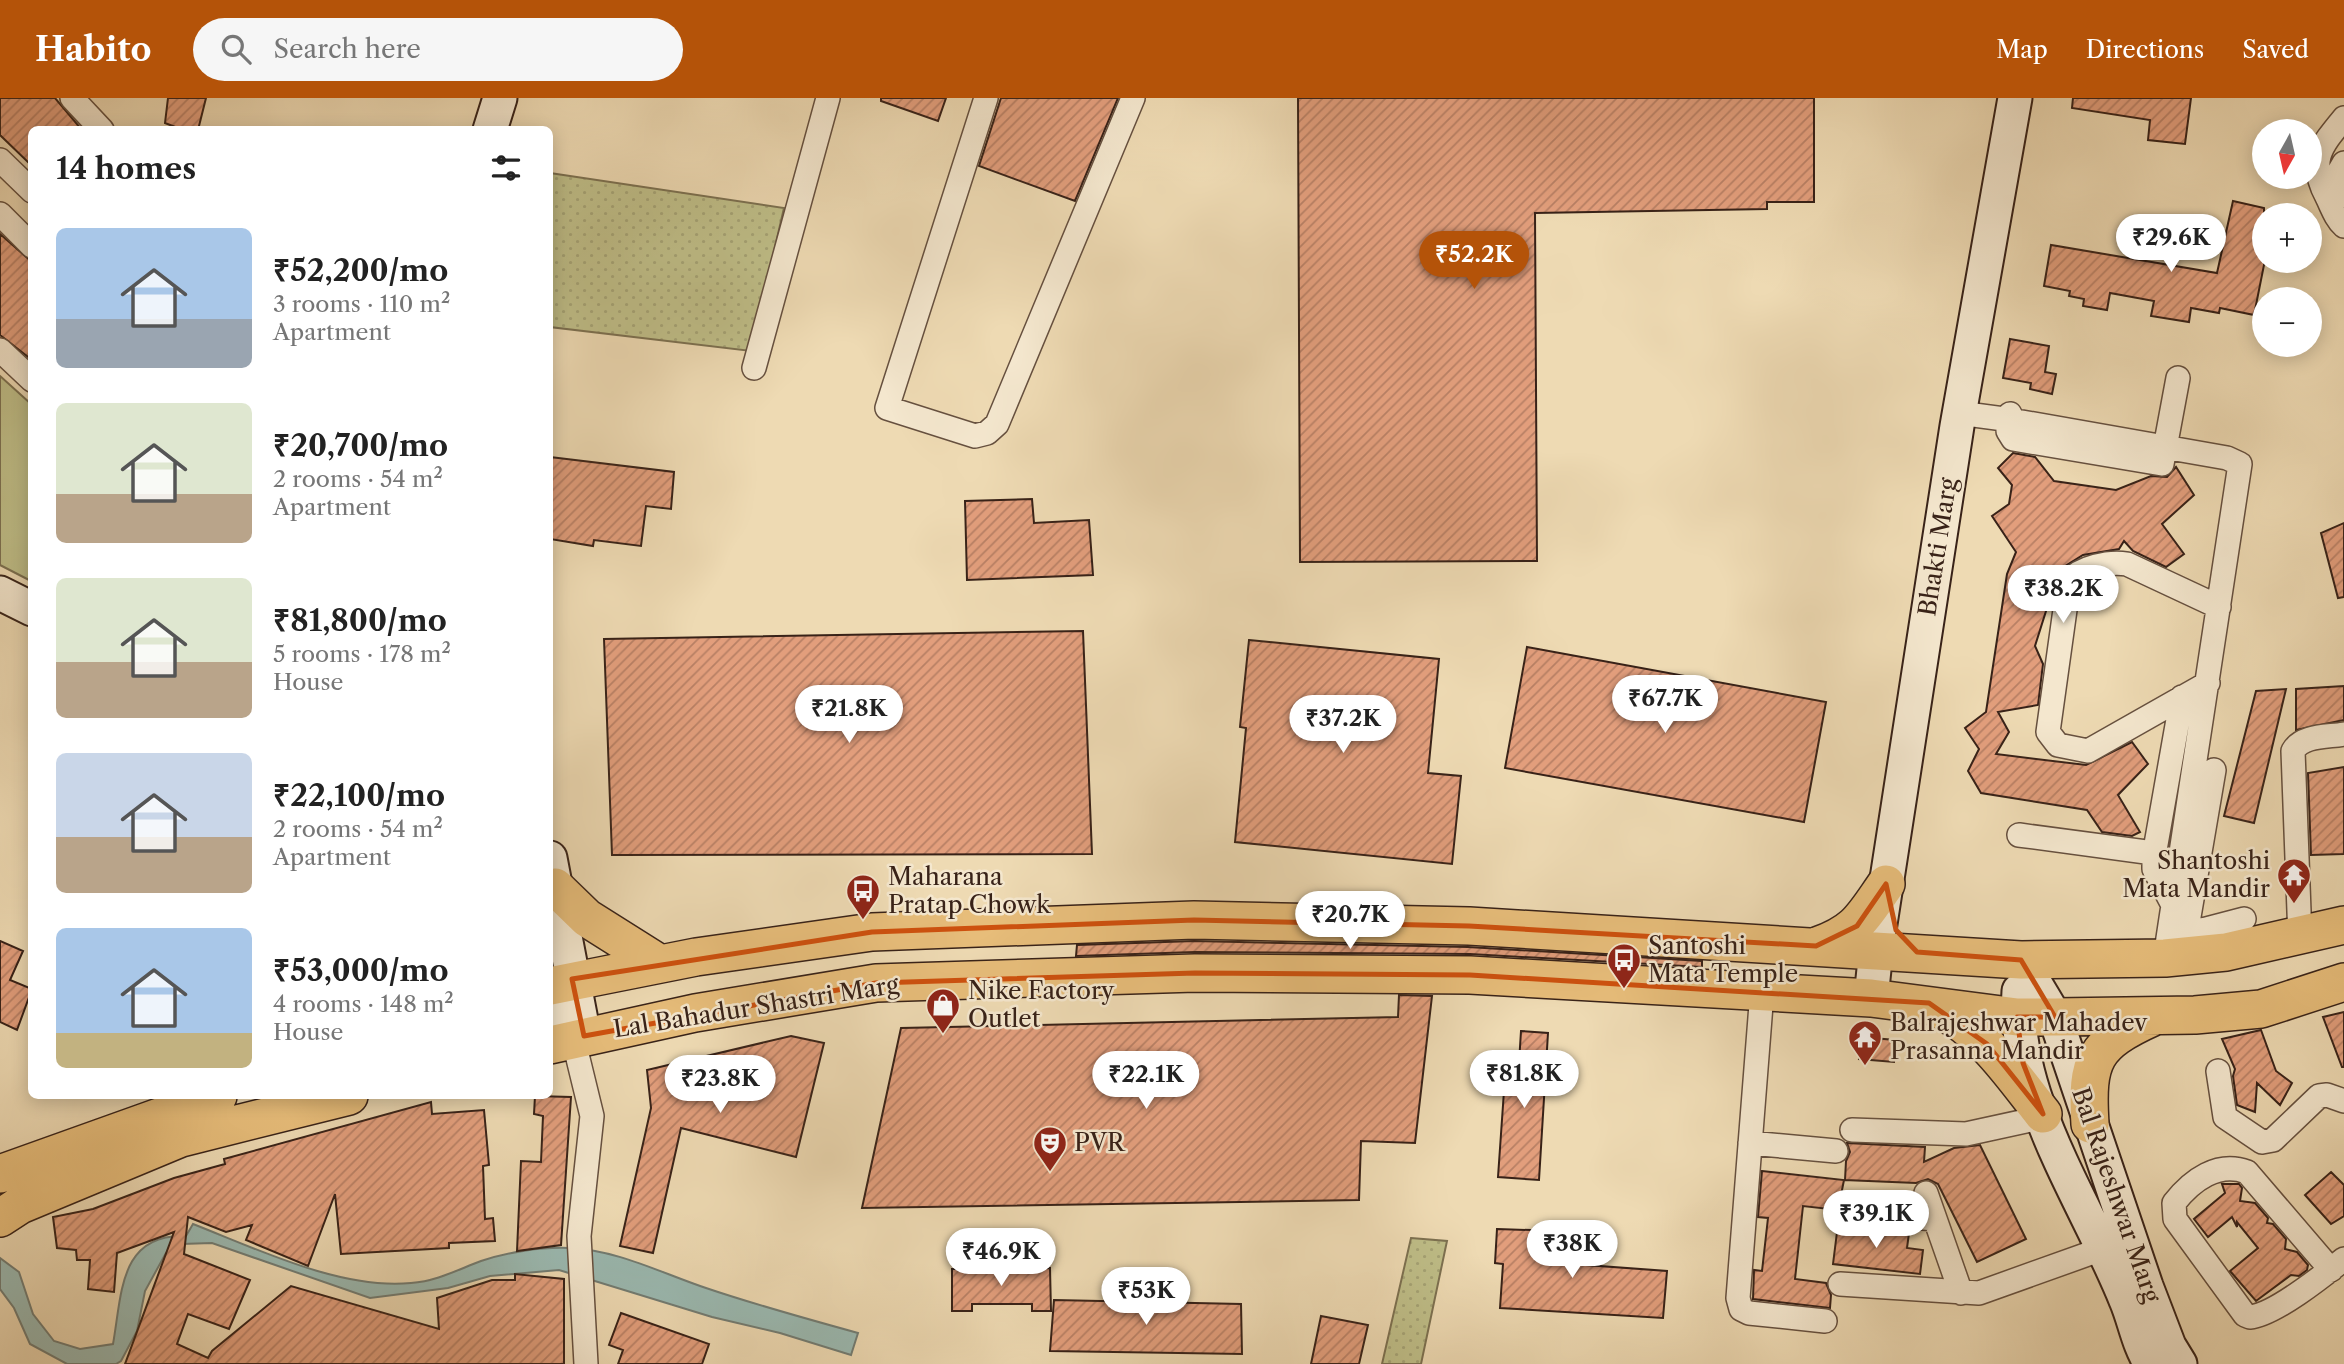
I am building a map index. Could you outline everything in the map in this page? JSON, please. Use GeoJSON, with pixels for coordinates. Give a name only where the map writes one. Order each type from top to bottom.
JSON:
{"type":"FeatureCollection","features":[{"type":"Feature","properties":{"kind":"main road"},"geometry":{"type":"LineString","coordinates":[[553,872],[587,918],[660,964]]}},
{"type":"Feature","properties":{"kind":"main road"},"geometry":{"type":"LineString","coordinates":[[1816,946],[1837,939],[1857,926],[1886,884]]}},
{"type":"Feature","properties":{"kind":"main road"},"geometry":{"type":"LineString","coordinates":[[1886,884],[1896,930],[1917,953]]}},
{"type":"Feature","properties":{"kind":"main road"},"geometry":{"type":"LineString","coordinates":[[557,990],[660,964],[872,932],[1194,920],[1469,926],[2021,960],[2178,948],[2227,953],[2300,938],[2344,925]]}},
{"type":"Feature","properties":{"kind":"main road","name":"Lal Bahadur Shastri Marg"},"geometry":{"type":"LineString","coordinates":[[566,1040],[695,1013],[890,983],[1195,973],[1456,975],[1871,998],[1929,1003],[2017,1017],[2157,1015],[2261,1009],[2344,982]]}},
{"type":"Feature","properties":{"kind":"main road"},"geometry":{"type":"LineString","coordinates":[[1929,1003],[1956,1017],[1987,1044],[2044,1115]]}},
{"type":"Feature","properties":{"kind":"main road"},"geometry":{"type":"LineString","coordinates":[[2090,1124],[2088,1083],[2097,1056],[2119,1032],[2157,1015]]}},
{"type":"Feature","properties":{"kind":"main road"},"geometry":{"type":"LineString","coordinates":[[0,1218],[20,1205],[184,1122],[214,1099]]}},
{"type":"Feature","properties":{"kind":"main road"},"geometry":{"type":"LineString","coordinates":[[0,1174],[184,1122],[330,1099]]}},
{"type":"Feature","properties":{"kind":"street"},"geometry":{"type":"LineString","coordinates":[[72,98],[97,126]]}},
{"type":"Feature","properties":{"kind":"street"},"geometry":{"type":"LineString","coordinates":[[492,126],[500,98]]}},
{"type":"Feature","properties":{"kind":"street"},"geometry":{"type":"LineString","coordinates":[[754,368],[828,98]]}},
{"type":"Feature","properties":{"kind":"street"},"geometry":{"type":"LineString","coordinates":[[986,98],[887,408],[975,436],[987,433],[997,424],[1133,98]]}},
{"type":"Feature","properties":{"kind":"street","name":"Bhakti Marg"},"geometry":{"type":"LineString","coordinates":[[1871,998],[1876,950],[1958,420],[2015,98]]}},
{"type":"Feature","properties":{"kind":"street"},"geometry":{"type":"LineString","coordinates":[[2344,118],[2319,154],[2315,166],[2318,180],[2344,226]]}},
{"type":"Feature","properties":{"kind":"street"},"geometry":{"type":"LineString","coordinates":[[0,160],[28,187]]}},
{"type":"Feature","properties":{"kind":"street"},"geometry":{"type":"LineString","coordinates":[[2342,196],[2336,177],[2344,163]]}},
{"type":"Feature","properties":{"kind":"street"},"geometry":{"type":"LineString","coordinates":[[0,214],[28,242]]}},
{"type":"Feature","properties":{"kind":"street"},"geometry":{"type":"LineString","coordinates":[[0,350],[28,376]]}},
{"type":"Feature","properties":{"kind":"street"},"geometry":{"type":"LineString","coordinates":[[2166,447],[2178,378]]}},
{"type":"Feature","properties":{"kind":"street"},"geometry":{"type":"LineString","coordinates":[[1958,420],[2009,422],[2234,459],[2240,464],[2174,907],[2178,948]]}},
{"type":"Feature","properties":{"kind":"street"},"geometry":{"type":"LineString","coordinates":[[2208,683],[2088,751],[2058,745],[2048,732],[2069,581],[2075,574],[2113,561],[2127,564],[2219,607]]}},
{"type":"Feature","properties":{"kind":"street"},"geometry":{"type":"LineString","coordinates":[[0,593],[28,606]]}},
{"type":"Feature","properties":{"kind":"street"},"geometry":{"type":"LineString","coordinates":[[2020,835],[2146,852],[2155,850],[2182,697]]}},
{"type":"Feature","properties":{"kind":"street"},"geometry":{"type":"LineString","coordinates":[[2300,938],[2293,751],[2297,744],[2305,740],[2344,734]]}},
{"type":"Feature","properties":{"kind":"street"},"geometry":{"type":"LineString","coordinates":[[2178,948],[2214,770]]}},
{"type":"Feature","properties":{"kind":"street"},"geometry":{"type":"LineString","coordinates":[[2154,860],[2154,869],[2174,907]]}},
{"type":"Feature","properties":{"kind":"street"},"geometry":{"type":"LineString","coordinates":[[553,909],[557,990],[566,1040],[592,1116],[579,1236],[586,1364]]}},
{"type":"Feature","properties":{"kind":"street"},"geometry":{"type":"LineString","coordinates":[[2178,948],[2202,930],[2244,919]]}},
{"type":"Feature","properties":{"kind":"street","name":"Bal Rajeshwar Marg"},"geometry":{"type":"LineString","coordinates":[[2021,960],[2017,1017],[2023,1063],[2151,1364]]}},
{"type":"Feature","properties":{"kind":"street","name":"Bal Rajeshwar Marg"},"geometry":{"type":"LineString","coordinates":[[2021,960],[2055,1017],[2146,1286],[2169,1346],[2180,1364]]}},
{"type":"Feature","properties":{"kind":"street"},"geometry":{"type":"LineString","coordinates":[[1762,992],[1738,1298],[1741,1309],[1749,1314],[1825,1321]]}},
{"type":"Feature","properties":{"kind":"street"},"geometry":{"type":"LineString","coordinates":[[2218,1071],[2225,1117],[2262,1142],[2273,1140],[2319,1096],[2326,1095],[2344,1101]]}},
{"type":"Feature","properties":{"kind":"street"},"geometry":{"type":"LineString","coordinates":[[1852,1130],[1966,1133],[2044,1115]]}},
{"type":"Feature","properties":{"kind":"street"},"geometry":{"type":"LineString","coordinates":[[1750,1143],[1836,1151]]}},
{"type":"Feature","properties":{"kind":"street"},"geometry":{"type":"LineString","coordinates":[[2220,1168],[2237,1168],[2247,1172],[2337,1265],[2299,1293],[2256,1317],[2245,1315],[2175,1219],[2174,1203],[2208,1173],[2220,1168]]}},
{"type":"Feature","properties":{"kind":"street"},"geometry":{"type":"LineString","coordinates":[[1926,1193],[1961,1293]]}},
{"type":"Feature","properties":{"kind":"street"},"geometry":{"type":"LineString","coordinates":[[1852,1212],[1936,1219]]}},
{"type":"Feature","properties":{"kind":"street"},"geometry":{"type":"LineString","coordinates":[[1840,1283],[1979,1293],[2102,1249]]}},
{"type":"Feature","properties":{"kind":"highlighted area"},"geometry":{"type":"Polygon","coordinates":[[[1886,884],[1896,930],[1917,952],[2021,960],[2055,1017],[2017,1017],[2023,1063],[2043,1114],[1987,1044],[1929,1003],[1470,975],[1195,973],[876,983],[584,1036],[572,979],[872,932],[1194,920],[1469,926],[1816,946],[1857,926],[1886,884]]]}},
{"type":"Feature","properties":{"kind":"shaded area"},"geometry":{"type":"Polygon","coordinates":[[[553,173],[784,208],[751,351],[553,327],[553,173]]]}},
{"type":"Feature","properties":{"kind":"shaded area"},"geometry":{"type":"Polygon","coordinates":[[[0,376],[28,401],[28,579],[0,565],[0,376]]]}},
{"type":"Feature","properties":{"kind":"shaded area"},"geometry":{"type":"Polygon","coordinates":[[[1411,1238],[1447,1241],[1421,1364],[1382,1364],[1411,1238]]]}},
{"type":"Feature","properties":{"kind":"water"},"geometry":{"type":"Polygon","coordinates":[[[193,1224],[300,1266],[384,1284],[430,1280],[481,1261],[525,1251],[558,1248],[587,1250],[622,1258],[725,1294],[858,1333],[851,1355],[780,1333],[712,1317],[559,1270],[490,1276],[448,1288],[370,1298],[212,1243],[181,1244],[166,1253],[145,1291],[137,1331],[121,1361],[116,1364],[67,1364],[30,1344],[14,1308],[0,1289],[0,1258],[19,1272],[33,1314],[54,1341],[80,1349],[113,1344],[122,1287],[136,1256],[148,1245],[164,1238],[186,1236],[193,1224]]]}},
{"type":"Feature","properties":{"kind":"building"},"geometry":{"type":"Polygon","coordinates":[[[0,98],[55,98],[79,126],[28,126],[28,162],[0,135],[0,98]]]}},
{"type":"Feature","properties":{"kind":"building"},"geometry":{"type":"Polygon","coordinates":[[[168,98],[206,98],[199,126],[173,126],[165,123],[168,98]]]}},
{"type":"Feature","properties":{"kind":"building"},"geometry":{"type":"Polygon","coordinates":[[[881,98],[946,98],[938,121],[881,101],[881,98]]]}},
{"type":"Feature","properties":{"kind":"building"},"geometry":{"type":"Polygon","coordinates":[[[1001,98],[1118,98],[1075,201],[979,166],[1001,98]]]}},
{"type":"Feature","properties":{"kind":"building"},"geometry":{"type":"Polygon","coordinates":[[[1298,98],[1814,98],[1814,202],[1767,202],[1767,209],[1535,213],[1537,561],[1300,562],[1298,98]]]}},
{"type":"Feature","properties":{"kind":"building"},"geometry":{"type":"Polygon","coordinates":[[[2073,98],[2191,98],[2185,144],[2148,140],[2150,120],[2072,108],[2073,98]]]}},
{"type":"Feature","properties":{"kind":"building"},"geometry":{"type":"Polygon","coordinates":[[[2233,201],[2252,205],[2252,273],[2262,273],[2260,287],[2252,287],[2252,315],[2220,308],[2219,313],[2191,308],[2189,322],[2151,316],[2154,301],[2110,293],[2107,310],[2083,306],[2084,299],[2069,296],[2070,291],[2044,286],[2051,245],[2217,273],[2233,201]]]}},
{"type":"Feature","properties":{"kind":"building"},"geometry":{"type":"Polygon","coordinates":[[[0,234],[28,258],[28,357],[0,335],[0,234]]]}},
{"type":"Feature","properties":{"kind":"building"},"geometry":{"type":"Polygon","coordinates":[[[2010,339],[2049,346],[2045,372],[2056,374],[2052,394],[2030,389],[2031,383],[2003,378],[2010,339]]]}},
{"type":"Feature","properties":{"kind":"building"},"geometry":{"type":"Polygon","coordinates":[[[2013,453],[2035,457],[2054,481],[2116,490],[2151,476],[2167,477],[2176,467],[2194,495],[2162,524],[2184,554],[2166,567],[2133,551],[2124,541],[2119,549],[2083,555],[2059,570],[2035,646],[2043,664],[2038,705],[1998,712],[2009,732],[1996,754],[2086,765],[2132,742],[2148,764],[2118,795],[2140,832],[2132,836],[2102,832],[2087,810],[1981,793],[1968,771],[1979,749],[1965,728],[1986,712],[2007,574],[2016,552],[1992,516],[2009,504],[2012,485],[1998,468],[2013,453]]]}},
{"type":"Feature","properties":{"kind":"building"},"geometry":{"type":"Polygon","coordinates":[[[553,457],[674,472],[671,509],[646,506],[641,546],[594,540],[593,546],[553,539],[553,457]]]}},
{"type":"Feature","properties":{"kind":"building"},"geometry":{"type":"Polygon","coordinates":[[[1032,499],[1034,523],[1089,520],[1093,575],[967,580],[965,501],[1032,499]]]}},
{"type":"Feature","properties":{"kind":"building"},"geometry":{"type":"Polygon","coordinates":[[[2344,523],[2344,597],[2338,598],[2321,533],[2344,523]]]}},
{"type":"Feature","properties":{"kind":"building"},"geometry":{"type":"Polygon","coordinates":[[[1083,631],[1092,854],[612,855],[604,639],[1083,631]]]}},
{"type":"Feature","properties":{"kind":"building"},"geometry":{"type":"Polygon","coordinates":[[[1249,640],[1439,659],[1428,773],[1461,776],[1452,864],[1235,842],[1246,728],[1240,727],[1249,640]]]}},
{"type":"Feature","properties":{"kind":"building"},"geometry":{"type":"Polygon","coordinates":[[[1527,647],[1826,702],[1804,822],[1505,768],[1527,647]]]}},
{"type":"Feature","properties":{"kind":"building"},"geometry":{"type":"Polygon","coordinates":[[[2344,686],[2344,720],[2296,730],[2296,689],[2344,686]]]}},
{"type":"Feature","properties":{"kind":"building"},"geometry":{"type":"Polygon","coordinates":[[[2286,689],[2254,823],[2224,816],[2256,691],[2286,689]]]}},
{"type":"Feature","properties":{"kind":"building"},"geometry":{"type":"Polygon","coordinates":[[[2344,767],[2344,854],[2311,855],[2308,773],[2344,767]]]}},
{"type":"Feature","properties":{"kind":"building"},"geometry":{"type":"Polygon","coordinates":[[[0,941],[23,951],[10,980],[28,987],[28,1000],[17,1030],[0,1022],[0,941]]]}},
{"type":"Feature","properties":{"kind":"building"},"geometry":{"type":"Polygon","coordinates":[[[1194,941],[1468,947],[1702,961],[1702,967],[1470,954],[1195,952],[1076,956],[1077,945],[1194,941]]]}},
{"type":"Feature","properties":{"kind":"building"},"geometry":{"type":"Polygon","coordinates":[[[1399,995],[1432,996],[1415,1143],[1361,1141],[1359,1200],[862,1208],[901,1028],[1398,1017],[1399,995]]]}},
{"type":"Feature","properties":{"kind":"building"},"geometry":{"type":"Polygon","coordinates":[[[2344,1012],[2344,1067],[2342,1067],[2323,1017],[2344,1012]]]}},
{"type":"Feature","properties":{"kind":"building"},"geometry":{"type":"Polygon","coordinates":[[[2261,1030],[2276,1071],[2292,1083],[2280,1105],[2257,1083],[2255,1112],[2237,1105],[2233,1076],[2235,1069],[2222,1039],[2261,1030]]]}},
{"type":"Feature","properties":{"kind":"building"},"geometry":{"type":"Polygon","coordinates":[[[1521,1031],[1548,1033],[1539,1180],[1498,1177],[1506,1062],[1519,1063],[1521,1031]]]}},
{"type":"Feature","properties":{"kind":"building"},"geometry":{"type":"Polygon","coordinates":[[[791,1036],[824,1043],[796,1157],[681,1128],[653,1253],[620,1246],[651,1108],[647,1070],[791,1036]]]}},
{"type":"Feature","properties":{"kind":"building"},"geometry":{"type":"Polygon","coordinates":[[[1861,1037],[1895,1040],[1894,1062],[1859,1059],[1861,1037]]]}},
{"type":"Feature","properties":{"kind":"building"},"geometry":{"type":"Polygon","coordinates":[[[571,1097],[561,1245],[517,1251],[521,1161],[541,1162],[543,1116],[534,1114],[535,1099],[571,1097]]]}},
{"type":"Feature","properties":{"kind":"building"},"geometry":{"type":"Polygon","coordinates":[[[431,1102],[432,1114],[484,1110],[489,1165],[483,1166],[485,1219],[493,1218],[495,1241],[449,1243],[449,1248],[341,1254],[335,1194],[308,1266],[246,1240],[252,1225],[226,1232],[188,1217],[184,1254],[250,1280],[229,1329],[188,1314],[177,1344],[208,1358],[212,1351],[291,1286],[439,1329],[437,1298],[492,1280],[515,1280],[515,1274],[564,1279],[564,1364],[125,1364],[174,1232],[117,1253],[114,1292],[88,1289],[90,1260],[77,1260],[76,1250],[57,1248],[53,1217],[93,1209],[174,1178],[225,1164],[224,1159],[431,1102]]]}},
{"type":"Feature","properties":{"kind":"building"},"geometry":{"type":"Polygon","coordinates":[[[1847,1143],[1925,1147],[1924,1162],[1954,1148],[1980,1145],[2026,1239],[1977,1262],[1938,1184],[1928,1179],[1916,1183],[1845,1180],[1846,1161],[1850,1152],[1847,1143]]]}},
{"type":"Feature","properties":{"kind":"building"},"geometry":{"type":"Polygon","coordinates":[[[1762,1171],[1844,1180],[1838,1210],[1803,1206],[1795,1279],[1826,1283],[1831,1295],[1830,1308],[1753,1299],[1754,1270],[1762,1271],[1768,1218],[1758,1217],[1762,1171]]]}},
{"type":"Feature","properties":{"kind":"building"},"geometry":{"type":"Polygon","coordinates":[[[2331,1172],[2344,1185],[2344,1216],[2331,1224],[2305,1195],[2331,1172]]]}},
{"type":"Feature","properties":{"kind":"building"},"geometry":{"type":"Polygon","coordinates":[[[2222,1184],[2239,1184],[2242,1188],[2240,1201],[2255,1203],[2268,1218],[2267,1223],[2273,1224],[2286,1239],[2285,1249],[2297,1252],[2308,1265],[2307,1270],[2299,1276],[2291,1275],[2256,1301],[2230,1271],[2258,1248],[2237,1222],[2237,1227],[2232,1217],[2208,1237],[2194,1219],[2225,1193],[2222,1184]]]}},
{"type":"Feature","properties":{"kind":"building"},"geometry":{"type":"Polygon","coordinates":[[[1838,1224],[1909,1233],[1907,1248],[1923,1250],[1920,1274],[1833,1264],[1838,1224]]]}},
{"type":"Feature","properties":{"kind":"building"},"geometry":{"type":"Polygon","coordinates":[[[1497,1229],[1560,1231],[1559,1263],[1667,1271],[1663,1318],[1500,1308],[1503,1264],[1495,1263],[1497,1229]]]}},
{"type":"Feature","properties":{"kind":"building"},"geometry":{"type":"Polygon","coordinates":[[[1050,1268],[1051,1311],[1032,1311],[1032,1304],[972,1304],[972,1311],[952,1311],[952,1269],[1050,1268]]]}},
{"type":"Feature","properties":{"kind":"building"},"geometry":{"type":"Polygon","coordinates":[[[1054,1300],[1241,1304],[1242,1354],[1050,1351],[1054,1300]]]}},
{"type":"Feature","properties":{"kind":"building"},"geometry":{"type":"Polygon","coordinates":[[[621,1313],[709,1344],[702,1364],[618,1364],[623,1350],[609,1345],[621,1313]]]}},
{"type":"Feature","properties":{"kind":"building"},"geometry":{"type":"Polygon","coordinates":[[[1321,1316],[1368,1325],[1359,1364],[1311,1364],[1321,1316]]]}},
{"type":"Feature","properties":{"kind":"place","name":"Shantoshi Mata Mandir"},"geometry":{"type":"Point","coordinates":[2294,905]}},
{"type":"Feature","properties":{"kind":"place","name":"Maharana Pratap Chowk"},"geometry":{"type":"Point","coordinates":[863,921]}},
{"type":"Feature","properties":{"kind":"place","name":"Santoshi Mata Temple"},"geometry":{"type":"Point","coordinates":[1624,990]}},
{"type":"Feature","properties":{"kind":"place","name":"Nike Factory Outlet"},"geometry":{"type":"Point","coordinates":[943,1035]}},
{"type":"Feature","properties":{"kind":"place","name":"Balrajeshwar Mahadev Prasanna Mandir"},"geometry":{"type":"Point","coordinates":[1865,1067]}},
{"type":"Feature","properties":{"kind":"place","name":"PVR"},"geometry":{"type":"Point","coordinates":[1050,1173]}}]}
